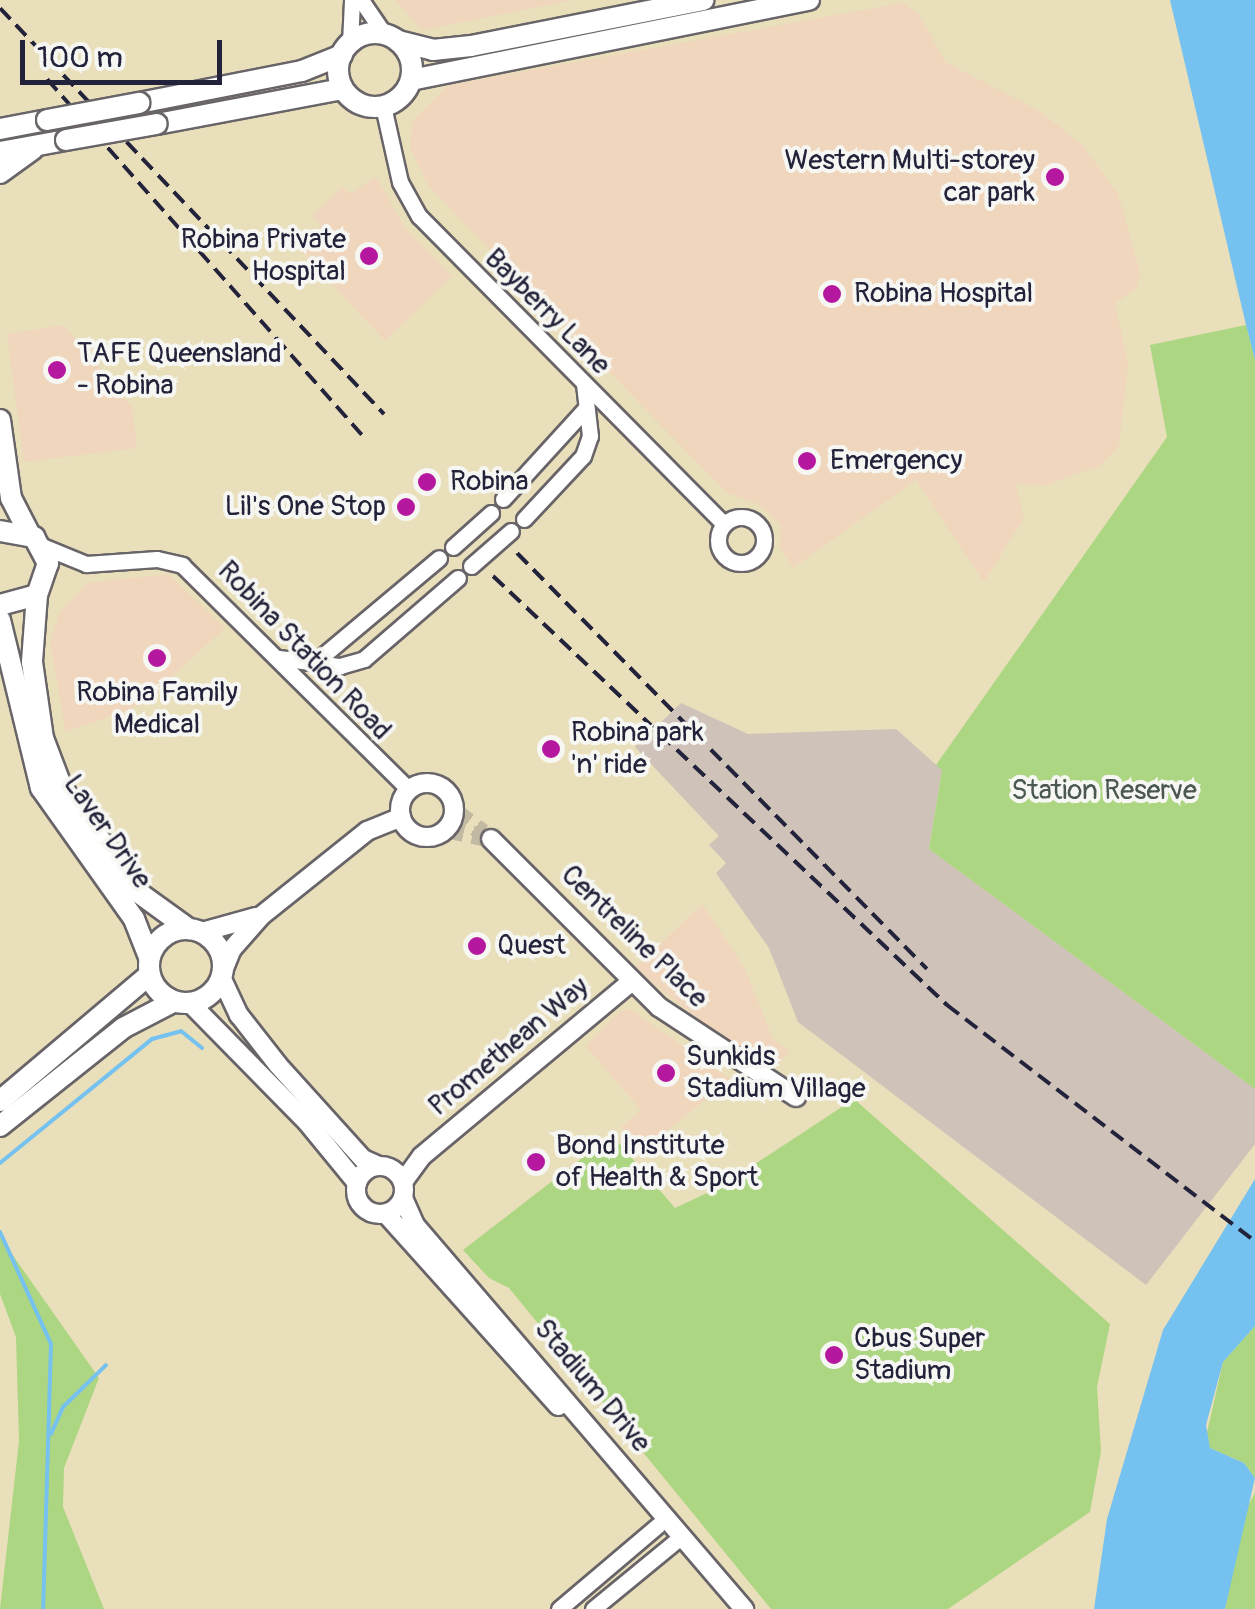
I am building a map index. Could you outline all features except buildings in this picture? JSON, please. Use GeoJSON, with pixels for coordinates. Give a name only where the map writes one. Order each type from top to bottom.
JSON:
{"type":"FeatureCollection","features":[{"type":"Feature","properties":{"kind":"main road"},"geometry":{"type":"LineString","coordinates":[[0,129],[302,70],[346,49],[392,38],[432,50],[472,46],[704,0]]}},
{"type":"Feature","properties":{"kind":"main road"},"geometry":{"type":"LineString","coordinates":[[411,80],[808,0]]}},
{"type":"Feature","properties":{"kind":"main road"},"geometry":{"type":"LineString","coordinates":[[343,89],[360,104],[383,106],[400,97],[411,80],[410,59],[392,38]]}},
{"type":"Feature","properties":{"kind":"main road"},"geometry":{"type":"LineString","coordinates":[[343,89],[346,49]]}},
{"type":"Feature","properties":{"kind":"main road"},"geometry":{"type":"LineString","coordinates":[[0,152],[343,89]]}},
{"type":"Feature","properties":{"kind":"main road"},"geometry":{"type":"LineString","coordinates":[[0,174],[39,144]]}},
{"type":"Feature","properties":{"kind":"main road"},"geometry":{"type":"LineString","coordinates":[[0,420],[11,498],[36,540]]}},
{"type":"Feature","properties":{"kind":"main road"},"geometry":{"type":"LineString","coordinates":[[0,531],[36,540]]}},
{"type":"Feature","properties":{"kind":"main road","name":"Laver Drive"},"geometry":{"type":"LineString","coordinates":[[36,540],[48,575],[37,596],[32,662],[44,738],[62,788],[139,893],[195,930]]}},
{"type":"Feature","properties":{"kind":"main road"},"geometry":{"type":"LineString","coordinates":[[0,605],[37,596]]}},
{"type":"Feature","properties":{"kind":"main road","name":"Laver Drive"},"geometry":{"type":"LineString","coordinates":[[0,620],[41,788],[134,919],[149,966]]}},
{"type":"Feature","properties":{"kind":"main road"},"geometry":{"type":"LineString","coordinates":[[0,1101],[149,966],[168,934],[195,930],[219,948],[222,975],[210,996],[122,1028],[0,1126]]}},
{"type":"Feature","properties":{"kind":"main road"},"geometry":{"type":"LineString","coordinates":[[149,966],[182,1003]]}},
{"type":"Feature","properties":{"kind":"street"},"geometry":{"type":"LineString","coordinates":[[346,49],[352,0]]}},
{"type":"Feature","properties":{"kind":"street"},"geometry":{"type":"LineString","coordinates":[[361,0],[392,38]]}},
{"type":"Feature","properties":{"kind":"street","name":"Bayberry Lane"},"geometry":{"type":"LineString","coordinates":[[383,106],[400,182],[420,216],[724,524]]}},
{"type":"Feature","properties":{"kind":"street"},"geometry":{"type":"LineString","coordinates":[[524,519],[577,466],[590,436],[583,382]]}},
{"type":"Feature","properties":{"kind":"street"},"geometry":{"type":"LineString","coordinates":[[503,500],[576,424],[586,408]]}},
{"type":"Feature","properties":{"kind":"street"},"geometry":{"type":"LineString","coordinates":[[453,547],[491,513]]}},
{"type":"Feature","properties":{"kind":"street"},"geometry":{"type":"LineString","coordinates":[[470,566],[510,531]]}},
{"type":"Feature","properties":{"kind":"street","name":"Robina Station Road"},"geometry":{"type":"LineString","coordinates":[[36,540],[86,564],[174,561],[409,790]]}},
{"type":"Feature","properties":{"kind":"street"},"geometry":{"type":"LineString","coordinates":[[310,665],[345,642],[439,558]]}},
{"type":"Feature","properties":{"kind":"street"},"geometry":{"type":"LineString","coordinates":[[275,657],[310,665],[364,659],[458,578]]}},
{"type":"Feature","properties":{"kind":"street"},"geometry":{"type":"LineString","coordinates":[[222,975],[232,949],[262,916],[367,830],[406,824],[436,835],[454,811],[442,788],[428,783],[409,790],[406,824]]}},
{"type":"Feature","properties":{"kind":"street","name":"Centreline Place"},"geometry":{"type":"LineString","coordinates":[[491,839],[632,981],[690,1029],[796,1097]]}},
{"type":"Feature","properties":{"kind":"street"},"geometry":{"type":"LineString","coordinates":[[195,930],[262,916]]}},
{"type":"Feature","properties":{"kind":"street","name":"Stadium Drive"},"geometry":{"type":"LineString","coordinates":[[222,975],[239,1015],[278,1065],[364,1160],[394,1179],[415,1225],[678,1539],[744,1609]]}},
{"type":"Feature","properties":{"kind":"street","name":"Promethean Way"},"geometry":{"type":"LineString","coordinates":[[394,1179],[632,981]]}},
{"type":"Feature","properties":{"kind":"street"},"geometry":{"type":"LineString","coordinates":[[182,1003],[307,1122],[357,1183],[394,1179],[386,1214]]}},
{"type":"Feature","properties":{"kind":"street","name":"Stadium Drive"},"geometry":{"type":"LineString","coordinates":[[357,1183],[360,1204],[386,1214],[658,1524],[678,1539],[729,1609]]}},
{"type":"Feature","properties":{"kind":"street"},"geometry":{"type":"LineString","coordinates":[[559,1609],[658,1524]]}},
{"type":"Feature","properties":{"kind":"street"},"geometry":{"type":"LineString","coordinates":[[593,1609],[678,1539]]}},
{"type":"Feature","properties":{"kind":"street"},"geometry":{"type":"LineString","coordinates":[[596,1577],[612,1594]]}},
{"type":"Feature","properties":{"kind":"shaded area"},"geometry":{"type":"Polygon","coordinates":[[[395,0],[574,0],[422,30],[395,0]]]}},
{"type":"Feature","properties":{"kind":"shaded area","name":"Robina Hospital"},"geometry":{"type":"Polygon","coordinates":[[[902,3],[919,14],[945,62],[1041,112],[1083,146],[1118,194],[1140,272],[1136,288],[1115,303],[1128,365],[1119,445],[1101,465],[1046,485],[1015,484],[1024,518],[984,582],[916,480],[793,568],[780,547],[781,525],[758,504],[727,493],[429,187],[410,148],[413,120],[449,85],[902,3]]]}},
{"type":"Feature","properties":{"kind":"shaded area","name":"Robina Private Hospital"},"geometry":{"type":"Polygon","coordinates":[[[376,176],[405,228],[452,276],[385,341],[302,252],[321,225],[312,216],[342,187],[350,194],[376,176]]]}},
{"type":"Feature","properties":{"kind":"shaded area","name":"TAFE Queensland - Robina"},"geometry":{"type":"Polygon","coordinates":[[[64,325],[132,407],[137,448],[24,462],[7,334],[64,325]]]}},
{"type":"Feature","properties":{"kind":"shaded area"},"geometry":{"type":"Polygon","coordinates":[[[168,574],[225,628],[141,705],[66,732],[50,642],[60,612],[87,583],[168,574]]]}},
{"type":"Feature","properties":{"kind":"shaded area"},"geometry":{"type":"Polygon","coordinates":[[[681,703],[748,734],[896,729],[942,770],[929,849],[1255,1089],[1255,1144],[1146,1285],[798,1022],[769,948],[716,873],[726,863],[709,845],[719,836],[635,747],[681,703]]]}},
{"type":"Feature","properties":{"kind":"shaded area"},"geometry":{"type":"Polygon","coordinates":[[[702,904],[745,969],[773,1039],[789,1051],[777,1066],[715,1033],[635,968],[702,904]]]}},
{"type":"Feature","properties":{"kind":"shaded area"},"geometry":{"type":"Polygon","coordinates":[[[630,1009],[730,1079],[643,1151],[621,1127],[641,1110],[586,1046],[620,1011],[630,1009]]]}},
{"type":"Feature","properties":{"kind":"green space","name":"Station Reserve"},"geometry":{"type":"Polygon","coordinates":[[[1246,325],[1255,360],[1255,1089],[929,849],[942,770],[936,765],[1167,437],[1150,345],[1246,325]]]}},
{"type":"Feature","properties":{"kind":"green space","name":"Cbus Super Stadium"},"geometry":{"type":"Polygon","coordinates":[[[854,1099],[1110,1324],[1097,1387],[1101,1451],[1090,1512],[948,1609],[771,1609],[509,1288],[489,1278],[463,1250],[612,1135],[675,1208],[720,1187],[854,1099]]]}},
{"type":"Feature","properties":{"kind":"green space"},"geometry":{"type":"Polygon","coordinates":[[[0,1237],[99,1378],[64,1468],[63,1507],[104,1609],[0,1609],[19,1441],[16,1337],[0,1294],[0,1237]]]}},
{"type":"Feature","properties":{"kind":"green space"},"geometry":{"type":"Polygon","coordinates":[[[1255,1326],[1255,1478],[1244,1463],[1210,1448],[1206,1437],[1223,1362],[1255,1326]]]}},
{"type":"Feature","properties":{"kind":"green space"},"geometry":{"type":"Polygon","coordinates":[[[1255,1493],[1255,1609],[1225,1609],[1242,1516],[1255,1493]]]}},
{"type":"Feature","properties":{"kind":"water"},"geometry":{"type":"Polygon","coordinates":[[[1170,0],[1255,0],[1255,360],[1246,325],[1170,0]]]}},
{"type":"Feature","properties":{"kind":"water"},"geometry":{"type":"Polygon","coordinates":[[[1255,1179],[1255,1326],[1223,1362],[1206,1425],[1210,1448],[1244,1463],[1255,1478],[1225,1609],[1094,1609],[1107,1519],[1163,1330],[1255,1179]]]}},
{"type":"Feature","properties":{"kind":"waterway"},"geometry":{"type":"LineString","coordinates":[[0,1163],[152,1039],[181,1031],[202,1048]]}},
{"type":"Feature","properties":{"kind":"waterway"},"geometry":{"type":"LineString","coordinates":[[0,1232],[51,1344],[43,1609]]}},
{"type":"Feature","properties":{"kind":"waterway"},"geometry":{"type":"LineString","coordinates":[[51,1434],[63,1407],[106,1365]]}},
{"type":"Feature","properties":{"kind":"tunnel"},"geometry":{"type":"LineString","coordinates":[[454,811],[483,833]]}},
{"type":"Feature","properties":{"kind":"tunnel"},"geometry":{"type":"LineString","coordinates":[[446,829],[491,839]]}},
{"type":"Feature","properties":{"kind":"railway"},"geometry":{"type":"LineString","coordinates":[[0,8],[384,414]]}},
{"type":"Feature","properties":{"kind":"railway"},"geometry":{"type":"LineString","coordinates":[[47,79],[362,435]]}},
{"type":"Feature","properties":{"kind":"railway"},"geometry":{"type":"LineString","coordinates":[[517,553],[927,969]]}},
{"type":"Feature","properties":{"kind":"railway"},"geometry":{"type":"LineString","coordinates":[[493,576],[947,1005],[1255,1241]]}},
{"type":"Feature","properties":{"kind":"place","name":"Western Multi-storey car park"},"geometry":{"type":"Point","coordinates":[1055,177]}},
{"type":"Feature","properties":{"kind":"place","name":"Robina Private Hospital"},"geometry":{"type":"Point","coordinates":[369,256]}},
{"type":"Feature","properties":{"kind":"place","name":"Robina Hospital"},"geometry":{"type":"Point","coordinates":[832,294]}},
{"type":"Feature","properties":{"kind":"place","name":"TAFE Queensland - Robina"},"geometry":{"type":"Point","coordinates":[57,370]}},
{"type":"Feature","properties":{"kind":"place","name":"Emergency"},"geometry":{"type":"Point","coordinates":[807,461]}},
{"type":"Feature","properties":{"kind":"place","name":"Robina"},"geometry":{"type":"Point","coordinates":[427,482]}},
{"type":"Feature","properties":{"kind":"place","name":"Lil's One Stop"},"geometry":{"type":"Point","coordinates":[406,507]}},
{"type":"Feature","properties":{"kind":"place","name":"Robina Family Medical"},"geometry":{"type":"Point","coordinates":[157,658]}},
{"type":"Feature","properties":{"kind":"place","name":"Robina park 'n' ride"},"geometry":{"type":"Point","coordinates":[551,749]}},
{"type":"Feature","properties":{"kind":"place","name":"Quest"},"geometry":{"type":"Point","coordinates":[477,946]}},
{"type":"Feature","properties":{"kind":"place","name":"Sunkids Stadium Village"},"geometry":{"type":"Point","coordinates":[666,1073]}},
{"type":"Feature","properties":{"kind":"place","name":"Bond Institute of Health & Sport"},"geometry":{"type":"Point","coordinates":[536,1162]}},
{"type":"Feature","properties":{"kind":"place","name":"Cbus Super Stadium"},"geometry":{"type":"Point","coordinates":[834,1355]}}]}
